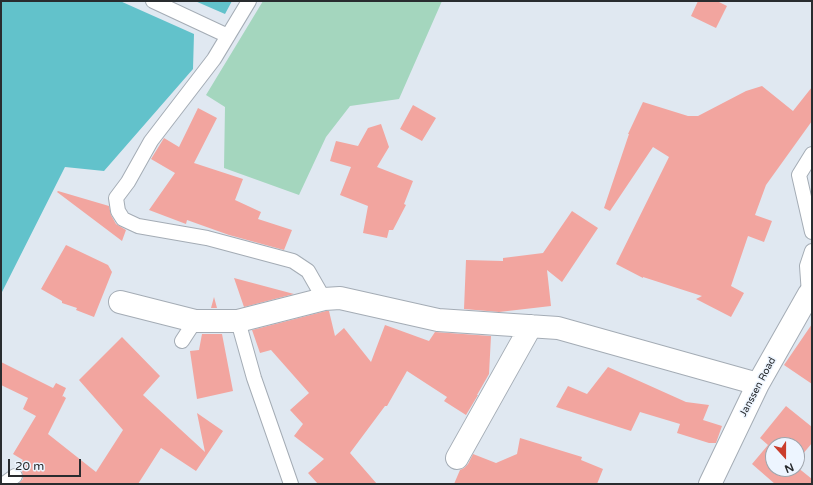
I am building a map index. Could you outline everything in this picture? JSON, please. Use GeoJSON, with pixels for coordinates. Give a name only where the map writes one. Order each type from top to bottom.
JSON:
{"type":"FeatureCollection","features":[{"type":"Feature","properties":{"kind":"street","name":"Janssen Road"},"geometry":{"type":"LineString","coordinates":[[710,484],[758,384],[811,294]]}},
{"type":"Feature","properties":{"kind":"street"},"geometry":{"type":"LineString","coordinates":[[120,302],[195,320],[238,321],[324,299],[340,298],[438,320],[558,328],[758,384]]}},
{"type":"Feature","properties":{"kind":"street"},"geometry":{"type":"LineString","coordinates":[[457,458],[531,326]]}},
{"type":"Feature","properties":{"kind":"lane"},"geometry":{"type":"LineString","coordinates":[[153,1],[228,36]]}},
{"type":"Feature","properties":{"kind":"lane"},"geometry":{"type":"LineString","coordinates":[[249,1],[214,59],[151,141],[128,182],[116,198],[118,210],[123,219],[138,226],[207,238],[293,261],[308,271],[324,299]]}},
{"type":"Feature","properties":{"kind":"lane"},"geometry":{"type":"LineString","coordinates":[[812,154],[799,175],[812,232]]}},
{"type":"Feature","properties":{"kind":"lane"},"geometry":{"type":"LineString","coordinates":[[811,294],[808,266],[812,251]]}},
{"type":"Feature","properties":{"kind":"lane"},"geometry":{"type":"LineString","coordinates":[[182,341],[195,320]]}},
{"type":"Feature","properties":{"kind":"lane"},"geometry":{"type":"LineString","coordinates":[[238,321],[254,378],[291,484]]}},
{"type":"Feature","properties":{"kind":"green space"},"geometry":{"type":"Polygon","coordinates":[[[263,1],[442,1],[399,99],[350,106],[326,137],[299,195],[224,168],[225,107],[206,95],[263,1]]]}},
{"type":"Feature","properties":{"kind":"water"},"geometry":{"type":"Polygon","coordinates":[[[1,1],[120,1],[194,34],[193,69],[104,171],[65,167],[1,294],[1,1]]]}},
{"type":"Feature","properties":{"kind":"water"},"geometry":{"type":"Polygon","coordinates":[[[195,1],[232,1],[225,14],[195,1]]]}},
{"type":"Feature","properties":{"kind":"building"},"geometry":{"type":"Polygon","coordinates":[[[698,1],[717,1],[727,6],[716,28],[691,16],[698,1]]]}},
{"type":"Feature","properties":{"kind":"building"},"geometry":{"type":"Polygon","coordinates":[[[762,86],[793,111],[812,87],[812,121],[766,185],[755,215],[772,221],[764,242],[748,236],[731,286],[744,293],[731,317],[696,299],[702,296],[643,278],[616,264],[669,157],[653,147],[610,211],[604,208],[628,134],[643,102],[688,116],[698,116],[746,91],[762,86]]]}},
{"type":"Feature","properties":{"kind":"building"},"geometry":{"type":"Polygon","coordinates":[[[413,105],[436,118],[422,141],[400,129],[413,105]]]}},
{"type":"Feature","properties":{"kind":"building"},"geometry":{"type":"Polygon","coordinates":[[[198,108],[217,118],[194,163],[243,179],[235,200],[261,212],[258,219],[292,230],[284,250],[229,235],[187,220],[186,224],[149,210],[175,173],[151,159],[164,138],[179,147],[198,108]]]}},
{"type":"Feature","properties":{"kind":"building"},"geometry":{"type":"Polygon","coordinates":[[[381,124],[389,147],[377,167],[413,181],[404,204],[406,205],[393,230],[389,230],[387,238],[363,233],[368,206],[340,195],[351,167],[330,161],[336,141],[358,146],[368,128],[381,124]]]}},
{"type":"Feature","properties":{"kind":"building"},"geometry":{"type":"Polygon","coordinates":[[[58,191],[109,206],[111,215],[116,224],[126,230],[122,241],[57,192],[58,191]]]}},
{"type":"Feature","properties":{"kind":"building"},"geometry":{"type":"Polygon","coordinates":[[[572,211],[598,228],[562,282],[547,270],[551,306],[499,312],[464,309],[466,260],[503,261],[503,258],[543,253],[572,211]]]}},
{"type":"Feature","properties":{"kind":"building"},"geometry":{"type":"Polygon","coordinates":[[[66,245],[108,265],[112,272],[94,317],[76,310],[77,308],[62,303],[62,301],[41,289],[66,245]]]}},
{"type":"Feature","properties":{"kind":"building"},"geometry":{"type":"Polygon","coordinates":[[[234,278],[294,294],[244,307],[234,278]]]}},
{"type":"Feature","properties":{"kind":"building"},"geometry":{"type":"Polygon","coordinates":[[[214,297],[217,308],[211,308],[214,297]]]}},
{"type":"Feature","properties":{"kind":"building"},"geometry":{"type":"Polygon","coordinates":[[[329,311],[335,336],[344,328],[371,362],[385,325],[429,341],[435,332],[491,336],[489,374],[466,415],[444,401],[447,397],[407,371],[387,406],[385,406],[350,453],[377,484],[318,484],[308,473],[324,459],[294,436],[303,424],[290,410],[309,393],[271,350],[260,353],[252,330],[329,311]]]}},
{"type":"Feature","properties":{"kind":"building"},"geometry":{"type":"Polygon","coordinates":[[[812,324],[812,384],[784,365],[812,324]]]}},
{"type":"Feature","properties":{"kind":"building"},"geometry":{"type":"Polygon","coordinates":[[[202,334],[222,334],[233,391],[197,399],[190,351],[199,350],[202,334]]]}},
{"type":"Feature","properties":{"kind":"building"},"geometry":{"type":"Polygon","coordinates":[[[122,337],[160,376],[143,395],[205,452],[197,413],[223,431],[196,471],[161,448],[138,484],[18,484],[23,479],[22,471],[18,468],[23,460],[13,454],[36,416],[23,409],[28,398],[1,385],[1,362],[53,388],[56,383],[66,388],[62,397],[63,396],[66,398],[48,434],[96,472],[123,430],[79,380],[122,337]]]}},
{"type":"Feature","properties":{"kind":"building"},"geometry":{"type":"Polygon","coordinates":[[[608,367],[686,402],[709,405],[703,420],[722,426],[716,443],[709,443],[677,433],[680,424],[640,412],[631,431],[556,407],[568,386],[587,394],[608,367]]]}},
{"type":"Feature","properties":{"kind":"building"},"geometry":{"type":"Polygon","coordinates":[[[786,406],[812,427],[812,443],[805,451],[805,437],[765,437],[765,442],[760,438],[786,406]]]}},
{"type":"Feature","properties":{"kind":"building"},"geometry":{"type":"Polygon","coordinates":[[[520,438],[582,457],[581,460],[603,469],[597,484],[454,484],[460,470],[468,464],[473,454],[496,463],[517,454],[520,438]]]}},
{"type":"Feature","properties":{"kind":"building"},"geometry":{"type":"Polygon","coordinates":[[[765,449],[765,475],[752,464],[765,449]]]}},
{"type":"Feature","properties":{"kind":"building"},"geometry":{"type":"Polygon","coordinates":[[[805,473],[812,479],[812,484],[775,484],[767,477],[805,477],[805,473]]]}}]}
